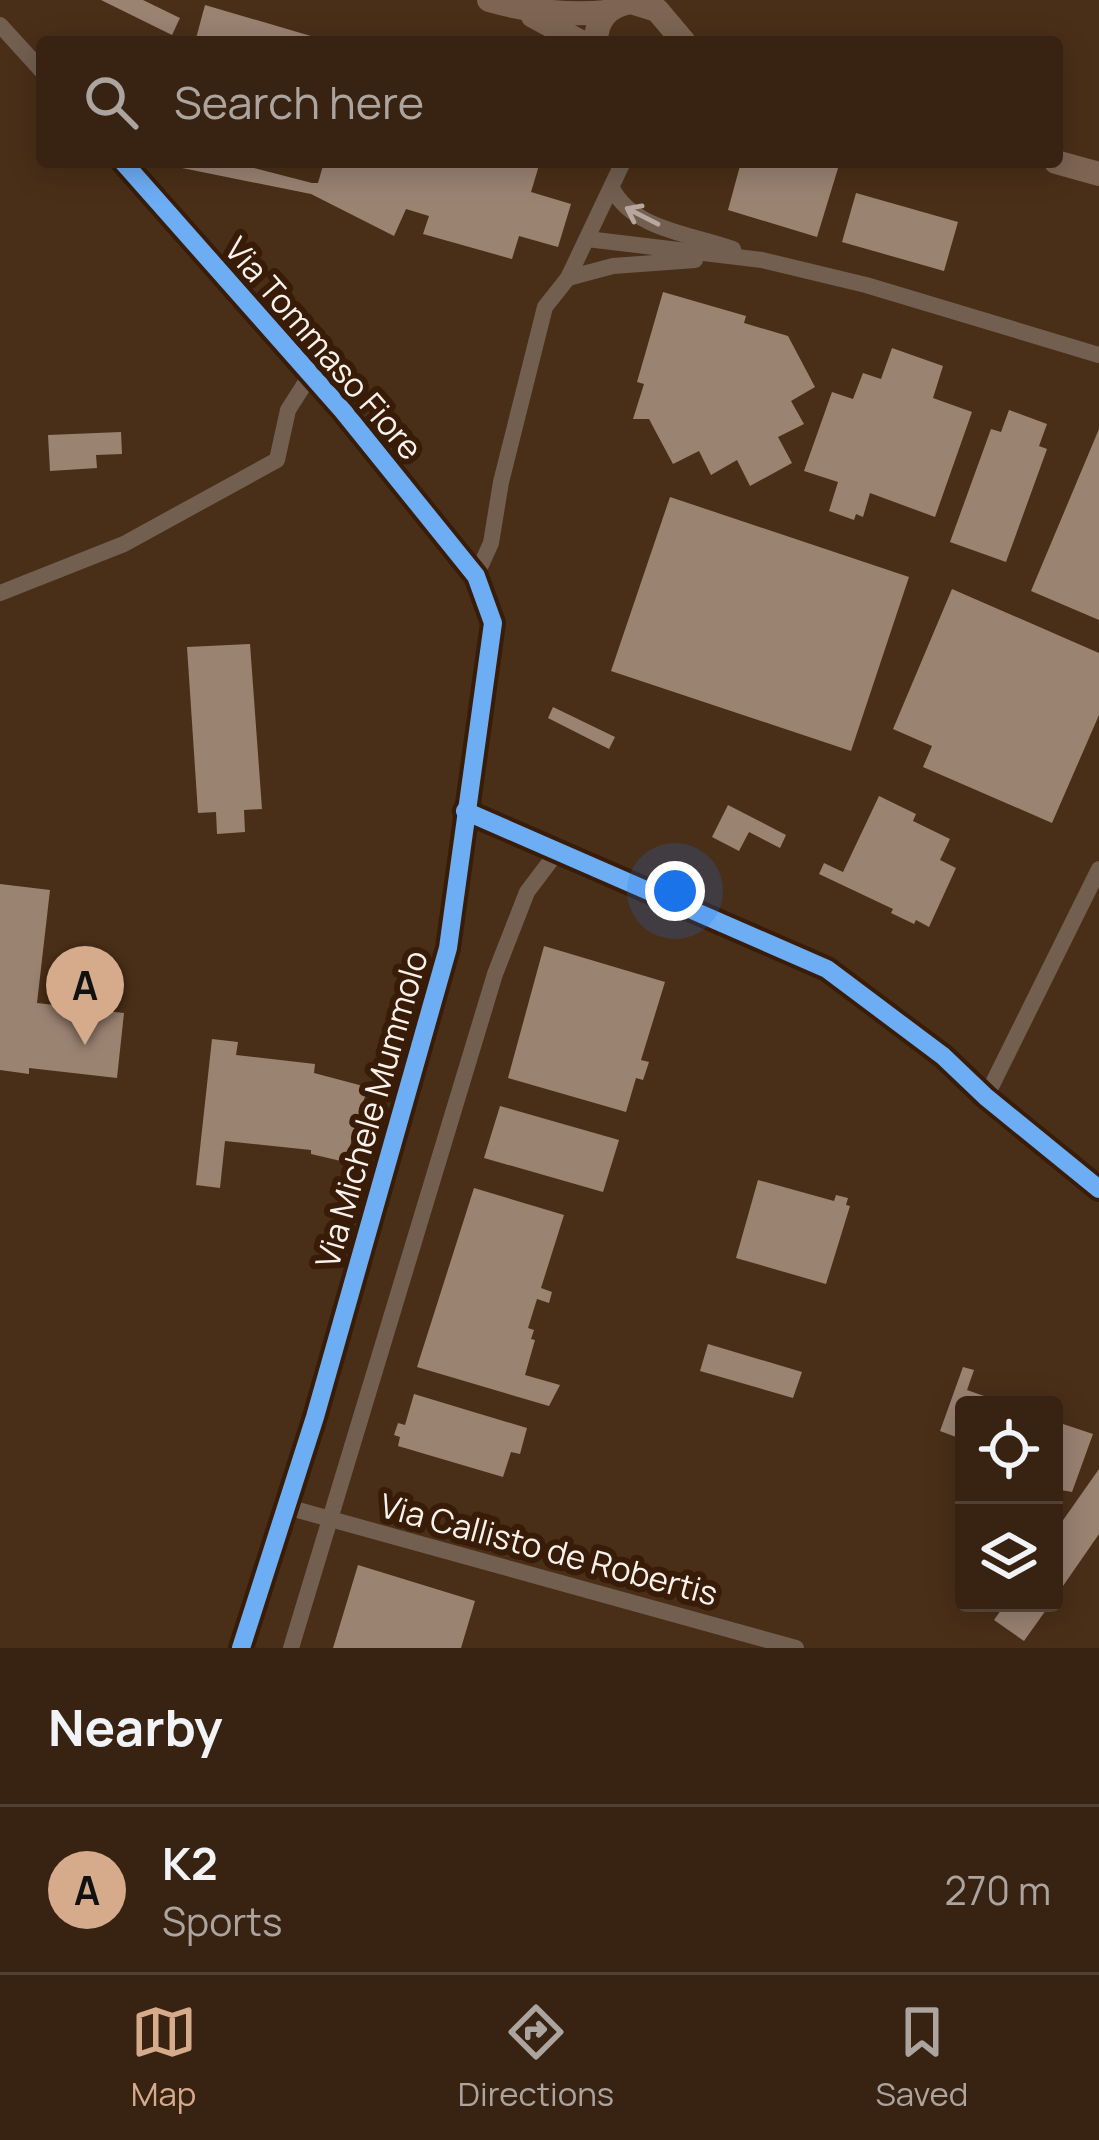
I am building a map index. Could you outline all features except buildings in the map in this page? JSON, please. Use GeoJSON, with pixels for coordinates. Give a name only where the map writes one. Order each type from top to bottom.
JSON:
{"type":"FeatureCollection","features":[{"type":"Feature","properties":{"kind":"main road"},"geometry":{"type":"LineString","coordinates":[[489,0],[520,9],[579,15],[640,2],[667,24]]}},
{"type":"Feature","properties":{"kind":"main road"},"geometry":{"type":"LineString","coordinates":[[596,36],[597,28],[618,5]]}},
{"type":"Feature","properties":{"kind":"main road"},"geometry":{"type":"LineString","coordinates":[[520,9],[570,36]]}},
{"type":"Feature","properties":{"kind":"main road"},"geometry":{"type":"LineString","coordinates":[[1063,164],[1099,175]]}},
{"type":"Feature","properties":{"kind":"street"},"geometry":{"type":"LineString","coordinates":[[0,25],[36,64]]}},
{"type":"Feature","properties":{"kind":"street","name":"Via Tommaso Fiore"},"geometry":{"type":"LineString","coordinates":[[128,168],[310,374],[476,576]]}},
{"type":"Feature","properties":{"kind":"street"},"geometry":{"type":"LineString","coordinates":[[476,576],[491,543],[501,482],[545,307],[568,278],[617,168]]}},
{"type":"Feature","properties":{"kind":"street"},"geometry":{"type":"LineString","coordinates":[[612,188],[620,205],[641,219],[761,260],[866,285],[1099,355]]}},
{"type":"Feature","properties":{"kind":"street"},"geometry":{"type":"LineString","coordinates":[[587,239],[761,260]]}},
{"type":"Feature","properties":{"kind":"street"},"geometry":{"type":"LineString","coordinates":[[568,278],[644,262],[761,260]]}},
{"type":"Feature","properties":{"kind":"street"},"geometry":{"type":"LineString","coordinates":[[0,593],[124,544],[277,460],[288,410],[310,374]]}},
{"type":"Feature","properties":{"kind":"street","name":"Via Michele Mummolo"},"geometry":{"type":"LineString","coordinates":[[241,1648],[287,1507],[448,948],[493,623],[476,576]]}},
{"type":"Feature","properties":{"kind":"street"},"geometry":{"type":"LineString","coordinates":[[465,811],[827,969],[943,1056],[1099,1189]]}},
{"type":"Feature","properties":{"kind":"street"},"geometry":{"type":"LineString","coordinates":[[291,1648],[495,974],[526,892],[558,851]]}},
{"type":"Feature","properties":{"kind":"street"},"geometry":{"type":"LineString","coordinates":[[986,1097],[1099,869]]}},
{"type":"Feature","properties":{"kind":"street","name":"Via Callisto de Robertis"},"geometry":{"type":"LineString","coordinates":[[287,1507],[796,1648]]}},
{"type":"Feature","properties":{"kind":"cycle path"},"geometry":{"type":"LineString","coordinates":[[128,168],[343,411],[476,576],[493,623],[448,948],[315,1417],[241,1648]]}},
{"type":"Feature","properties":{"kind":"cycle path"},"geometry":{"type":"LineString","coordinates":[[465,811],[827,969],[943,1056],[1099,1189]]}},
{"type":"Feature","properties":{"kind":"place","name":"K2"},"geometry":{"type":"Point","coordinates":[85,1045]}}]}
